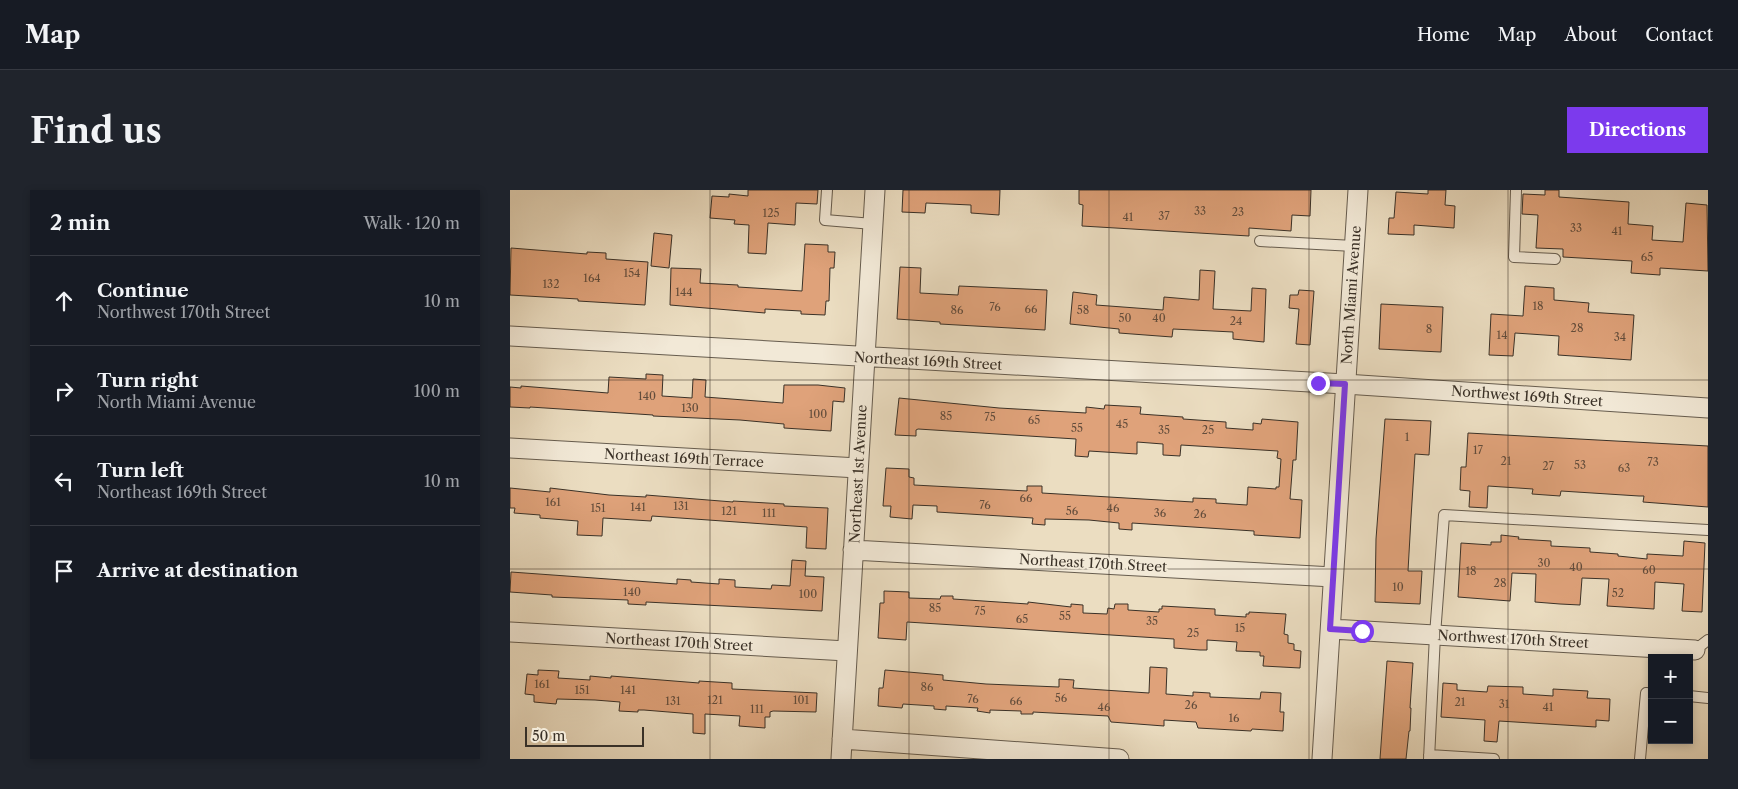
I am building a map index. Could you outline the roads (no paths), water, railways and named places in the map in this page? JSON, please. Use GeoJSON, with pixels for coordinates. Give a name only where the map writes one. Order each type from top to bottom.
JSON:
{"type":"FeatureCollection","features":[{"type":"Feature","properties":{"kind":"street","name":"Northeast 1st Avenue"},"geometry":{"type":"LineString","coordinates":[[841,759],[876,190]]}},
{"type":"Feature","properties":{"kind":"street","name":"North Miami Avenue"},"geometry":{"type":"LineString","coordinates":[[1322,759],[1358,190]]}},
{"type":"Feature","properties":{"kind":"street","name":"Northeast 169th Street"},"geometry":{"type":"LineString","coordinates":[[510,336],[1345,384]]}},
{"type":"Feature","properties":{"kind":"street","name":"Northwest 169th Street"},"geometry":{"type":"LineString","coordinates":[[1345,384],[1708,408]]}},
{"type":"Feature","properties":{"kind":"street","name":"Northeast 169th Terrace"},"geometry":{"type":"LineString","coordinates":[[510,448],[858,468]]}},
{"type":"Feature","properties":{"kind":"street","name":"Northeast 170th Street"},"geometry":{"type":"LineString","coordinates":[[853,550],[1333,577]]}},
{"type":"Feature","properties":{"kind":"street","name":"Northwest 170th Street"},"geometry":{"type":"LineString","coordinates":[[1330,629],[1701,645]]}},
{"type":"Feature","properties":{"kind":"street","name":"Northeast 170th Street"},"geometry":{"type":"LineString","coordinates":[[510,632],[847,651]]}},
{"type":"Feature","properties":{"kind":"street"},"geometry":{"type":"LineString","coordinates":[[842,739],[1119,759]]}},
{"type":"Feature","properties":{"kind":"lane"},"geometry":{"type":"LineString","coordinates":[[827,190],[825,220],[873,224]]}},
{"type":"Feature","properties":{"kind":"lane"},"geometry":{"type":"LineString","coordinates":[[1516,190],[1514,257],[1555,260]]}},
{"type":"Feature","properties":{"kind":"lane"},"geometry":{"type":"LineString","coordinates":[[1260,241],[1354,246]]}},
{"type":"Feature","properties":{"kind":"lane"},"geometry":{"type":"LineString","coordinates":[[1494,759],[1429,757],[1435,635],[1444,515],[1708,530]]}},
{"type":"Feature","properties":{"kind":"lane"},"geometry":{"type":"LineString","coordinates":[[1640,759],[1646,693],[1648,693]]}},
{"type":"Feature","properties":{"kind":"lane"},"geometry":{"type":"LineString","coordinates":[[1693,696],[1708,698]]}}]}
